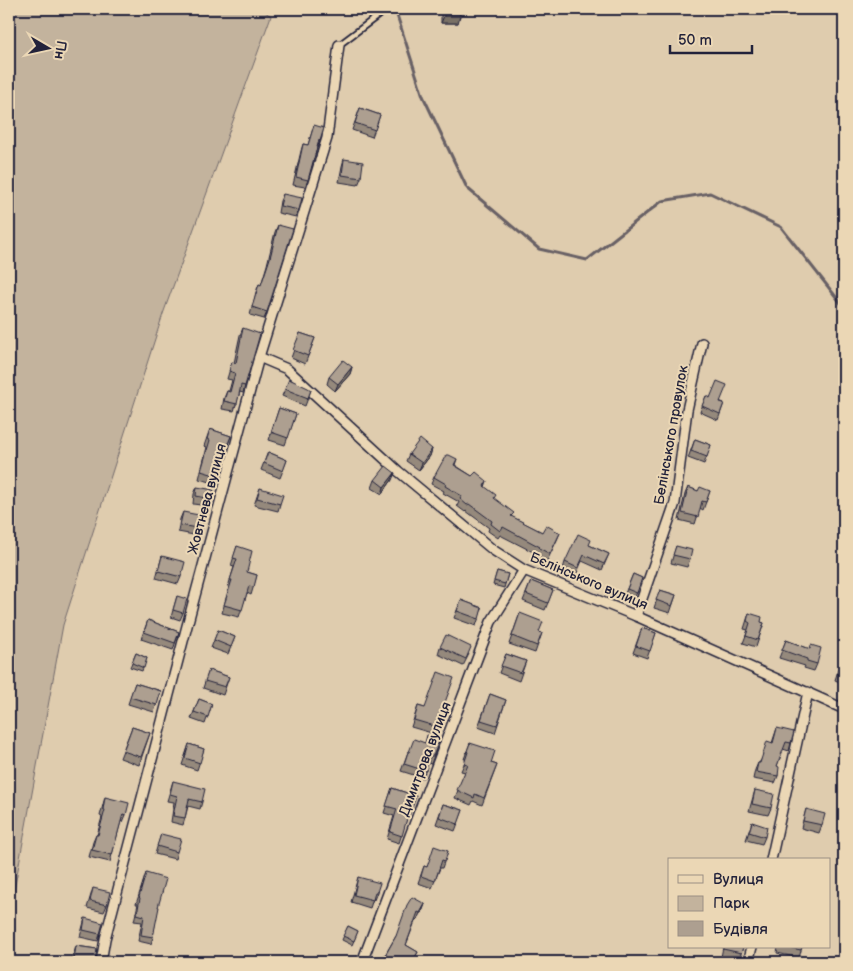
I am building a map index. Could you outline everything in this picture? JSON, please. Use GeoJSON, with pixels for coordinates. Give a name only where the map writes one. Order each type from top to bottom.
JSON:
{"type":"FeatureCollection","features":[{"type":"Feature","properties":{"kind":"street","name":"Жовтнева вулиця"},"geometry":{"type":"LineString","coordinates":[[101,962],[105,939],[259,357],[327,138],[339,45]]}},
{"type":"Feature","properties":{"kind":"street","name":"Белінського провулок"},"geometry":{"type":"LineString","coordinates":[[636,616],[675,503],[687,410],[702,343]]}},
{"type":"Feature","properties":{"kind":"street","name":"Бєлінського вулиця"},"geometry":{"type":"LineString","coordinates":[[259,357],[287,369],[398,471],[493,550],[524,570],[636,616],[844,709]]}},
{"type":"Feature","properties":{"kind":"street","name":"Димитрова вулиця"},"geometry":{"type":"LineString","coordinates":[[362,962],[491,622],[524,570]]}},
{"type":"Feature","properties":{"kind":"street"},"geometry":{"type":"LineString","coordinates":[[771,858],[808,692]]}},
{"type":"Feature","properties":{"kind":"street"},"geometry":{"type":"LineString","coordinates":[[748,962],[752,948]]}},
{"type":"Feature","properties":{"kind":"lane"},"geometry":{"type":"LineString","coordinates":[[339,45],[387,9]]}},
{"type":"Feature","properties":{"kind":"green space"},"geometry":{"type":"Polygon","coordinates":[[[9,9],[261,9],[271,16],[163,314],[63,625],[9,918],[9,9]]]}},
{"type":"Feature","properties":{"kind":"building"},"geometry":{"type":"Polygon","coordinates":[[[444,9],[460,9],[460,16],[444,16],[444,9]]]}},
{"type":"Feature","properties":{"kind":"building"},"geometry":{"type":"Polygon","coordinates":[[[360,108],[380,115],[375,130],[355,123],[360,108]]]}},
{"type":"Feature","properties":{"kind":"building"},"geometry":{"type":"Polygon","coordinates":[[[314,125],[324,128],[308,180],[296,177],[303,144],[308,145],[314,125]]]}},
{"type":"Feature","properties":{"kind":"building"},"geometry":{"type":"Polygon","coordinates":[[[344,159],[363,162],[361,178],[342,175],[344,159]]]}},
{"type":"Feature","properties":{"kind":"building"},"geometry":{"type":"Polygon","coordinates":[[[283,194],[302,198],[299,210],[280,206],[283,194]]]}},
{"type":"Feature","properties":{"kind":"building"},"geometry":{"type":"Polygon","coordinates":[[[278,225],[293,229],[267,312],[252,307],[270,258],[278,225]]]}},
{"type":"Feature","properties":{"kind":"building"},"geometry":{"type":"Polygon","coordinates":[[[243,328],[260,334],[245,386],[241,385],[237,404],[224,401],[227,391],[230,392],[235,373],[229,371],[232,362],[236,363],[243,328]]]}},
{"type":"Feature","properties":{"kind":"building"},"geometry":{"type":"Polygon","coordinates":[[[300,333],[315,338],[308,356],[293,350],[300,333]]]}},
{"type":"Feature","properties":{"kind":"building"},"geometry":{"type":"Polygon","coordinates":[[[343,360],[352,367],[338,384],[329,377],[343,360]]]}},
{"type":"Feature","properties":{"kind":"building"},"geometry":{"type":"Polygon","coordinates":[[[289,379],[311,390],[308,398],[285,389],[289,379]]]}},
{"type":"Feature","properties":{"kind":"building"},"geometry":{"type":"Polygon","coordinates":[[[717,381],[727,385],[720,402],[724,403],[720,414],[702,406],[706,396],[710,398],[717,381]]]}},
{"type":"Feature","properties":{"kind":"building"},"geometry":{"type":"Polygon","coordinates":[[[279,408],[296,414],[288,438],[271,432],[279,408]]]}},
{"type":"Feature","properties":{"kind":"building"},"geometry":{"type":"Polygon","coordinates":[[[210,429],[231,436],[226,445],[218,476],[201,471],[210,440],[207,439],[210,429]]]}},
{"type":"Feature","properties":{"kind":"building"},"geometry":{"type":"Polygon","coordinates":[[[420,439],[432,449],[422,463],[409,454],[420,439]]]}},
{"type":"Feature","properties":{"kind":"building"},"geometry":{"type":"Polygon","coordinates":[[[695,439],[711,445],[707,457],[691,451],[695,439]]]}},
{"type":"Feature","properties":{"kind":"building"},"geometry":{"type":"Polygon","coordinates":[[[268,452],[287,460],[283,471],[264,463],[268,452]]]}},
{"type":"Feature","properties":{"kind":"building"},"geometry":{"type":"Polygon","coordinates":[[[446,455],[457,459],[454,465],[472,476],[476,472],[487,481],[484,486],[496,495],[494,498],[514,513],[511,516],[542,532],[546,525],[560,533],[550,554],[503,527],[500,531],[491,524],[492,521],[460,499],[462,496],[434,477],[446,455]]]}},
{"type":"Feature","properties":{"kind":"building"},"geometry":{"type":"Polygon","coordinates":[[[386,466],[395,473],[384,487],[375,480],[386,466]]]}},
{"type":"Feature","properties":{"kind":"building"},"geometry":{"type":"Polygon","coordinates":[[[197,487],[214,490],[212,499],[196,496],[197,487]]]}},
{"type":"Feature","properties":{"kind":"building"},"geometry":{"type":"Polygon","coordinates":[[[688,487],[698,491],[700,487],[710,491],[706,502],[702,501],[698,517],[682,513],[688,487]]]}},
{"type":"Feature","properties":{"kind":"building"},"geometry":{"type":"Polygon","coordinates":[[[260,488],[283,495],[280,504],[257,498],[260,488]]]}},
{"type":"Feature","properties":{"kind":"building"},"geometry":{"type":"Polygon","coordinates":[[[183,512],[204,516],[202,529],[180,525],[183,512]]]}},
{"type":"Feature","properties":{"kind":"building"},"geometry":{"type":"Polygon","coordinates":[[[578,534],[591,540],[589,545],[609,554],[604,564],[584,555],[578,568],[565,562],[578,534]]]}},
{"type":"Feature","properties":{"kind":"building"},"geometry":{"type":"Polygon","coordinates":[[[237,546],[252,551],[247,572],[257,575],[254,587],[249,586],[242,610],[224,605],[237,559],[233,558],[237,546]]]}},
{"type":"Feature","properties":{"kind":"building"},"geometry":{"type":"Polygon","coordinates":[[[676,546],[692,550],[690,559],[673,555],[676,546]]]}},
{"type":"Feature","properties":{"kind":"building"},"geometry":{"type":"Polygon","coordinates":[[[162,556],[185,562],[181,577],[158,571],[162,556]]]}},
{"type":"Feature","properties":{"kind":"building"},"geometry":{"type":"Polygon","coordinates":[[[497,571],[508,574],[505,584],[494,581],[497,571]]]}},
{"type":"Feature","properties":{"kind":"building"},"geometry":{"type":"Polygon","coordinates":[[[633,574],[642,578],[637,593],[627,589],[633,574]]]}},
{"type":"Feature","properties":{"kind":"building"},"geometry":{"type":"Polygon","coordinates":[[[531,581],[553,590],[548,603],[526,594],[531,581]]]}},
{"type":"Feature","properties":{"kind":"building"},"geometry":{"type":"Polygon","coordinates":[[[660,590],[676,595],[672,606],[656,600],[660,590]]]}},
{"type":"Feature","properties":{"kind":"building"},"geometry":{"type":"Polygon","coordinates":[[[177,596],[187,599],[183,613],[173,610],[177,596]]]}},
{"type":"Feature","properties":{"kind":"building"},"geometry":{"type":"Polygon","coordinates":[[[461,600],[482,608],[479,619],[457,611],[461,600]]]}},
{"type":"Feature","properties":{"kind":"building"},"geometry":{"type":"Polygon","coordinates":[[[520,613],[543,622],[539,632],[542,633],[537,646],[512,636],[520,613]]]}},
{"type":"Feature","properties":{"kind":"building"},"geometry":{"type":"Polygon","coordinates":[[[749,613],[762,617],[761,622],[764,623],[758,640],[746,636],[750,623],[747,621],[749,613]]]}},
{"type":"Feature","properties":{"kind":"building"},"geometry":{"type":"Polygon","coordinates":[[[148,620],[179,632],[175,643],[144,632],[148,620]]]}},
{"type":"Feature","properties":{"kind":"building"},"geometry":{"type":"Polygon","coordinates":[[[642,628],[656,633],[650,651],[636,646],[642,628]]]}},
{"type":"Feature","properties":{"kind":"building"},"geometry":{"type":"Polygon","coordinates":[[[218,630],[235,637],[231,647],[214,640],[218,630]]]}},
{"type":"Feature","properties":{"kind":"building"},"geometry":{"type":"Polygon","coordinates":[[[446,635],[471,647],[466,659],[440,647],[446,635]]]}},
{"type":"Feature","properties":{"kind":"building"},"geometry":{"type":"Polygon","coordinates":[[[786,640],[810,649],[811,645],[821,648],[817,664],[782,650],[786,640]]]}},
{"type":"Feature","properties":{"kind":"building"},"geometry":{"type":"Polygon","coordinates":[[[136,653],[147,658],[144,668],[132,663],[136,653]]]}},
{"type":"Feature","properties":{"kind":"building"},"geometry":{"type":"Polygon","coordinates":[[[506,654],[526,661],[521,673],[501,666],[506,654]]]}},
{"type":"Feature","properties":{"kind":"building"},"geometry":{"type":"Polygon","coordinates":[[[844,656],[844,675],[837,673],[844,656]]]}},
{"type":"Feature","properties":{"kind":"building"},"geometry":{"type":"Polygon","coordinates":[[[209,670],[229,677],[225,687],[205,681],[209,670]]]}},
{"type":"Feature","properties":{"kind":"building"},"geometry":{"type":"Polygon","coordinates":[[[438,672],[454,678],[438,727],[414,720],[418,706],[425,708],[438,672]]]}},
{"type":"Feature","properties":{"kind":"building"},"geometry":{"type":"Polygon","coordinates":[[[135,683],[161,691],[157,705],[130,697],[135,683]]]}},
{"type":"Feature","properties":{"kind":"building"},"geometry":{"type":"Polygon","coordinates":[[[490,694],[506,700],[497,725],[481,720],[490,694]]]}},
{"type":"Feature","properties":{"kind":"building"},"geometry":{"type":"Polygon","coordinates":[[[199,699],[212,704],[208,717],[194,712],[199,699]]]}},
{"type":"Feature","properties":{"kind":"building"},"geometry":{"type":"Polygon","coordinates":[[[132,727],[150,733],[141,757],[123,751],[132,727]]]}},
{"type":"Feature","properties":{"kind":"building"},"geometry":{"type":"Polygon","coordinates":[[[777,728],[794,732],[791,743],[786,742],[777,766],[779,767],[778,776],[756,772],[767,741],[773,743],[777,728]]]}},
{"type":"Feature","properties":{"kind":"building"},"geometry":{"type":"Polygon","coordinates":[[[427,735],[440,739],[433,756],[430,756],[426,771],[404,764],[414,739],[425,743],[427,735]]]}},
{"type":"Feature","properties":{"kind":"building"},"geometry":{"type":"Polygon","coordinates":[[[470,743],[495,751],[491,763],[497,765],[484,798],[475,794],[474,798],[457,790],[468,765],[464,764],[470,743]]]}},
{"type":"Feature","properties":{"kind":"building"},"geometry":{"type":"Polygon","coordinates":[[[189,744],[204,749],[200,763],[185,758],[189,744]]]}},
{"type":"Feature","properties":{"kind":"building"},"geometry":{"type":"Polygon","coordinates":[[[173,781],[205,789],[202,802],[189,799],[185,818],[173,816],[177,796],[170,794],[173,781]]]}},
{"type":"Feature","properties":{"kind":"building"},"geometry":{"type":"Polygon","coordinates":[[[392,788],[416,796],[412,808],[410,808],[402,836],[390,832],[397,809],[386,806],[392,788]]]}},
{"type":"Feature","properties":{"kind":"building"},"geometry":{"type":"Polygon","coordinates":[[[755,790],[774,794],[771,808],[752,804],[755,790]]]}},
{"type":"Feature","properties":{"kind":"building"},"geometry":{"type":"Polygon","coordinates":[[[105,797],[129,803],[126,815],[123,814],[112,855],[92,850],[105,810],[103,809],[105,797]]]}},
{"type":"Feature","properties":{"kind":"building"},"geometry":{"type":"Polygon","coordinates":[[[443,804],[463,810],[458,824],[439,817],[443,804]]]}},
{"type":"Feature","properties":{"kind":"building"},"geometry":{"type":"Polygon","coordinates":[[[806,809],[825,814],[822,825],[803,821],[806,809]]]}},
{"type":"Feature","properties":{"kind":"building"},"geometry":{"type":"Polygon","coordinates":[[[752,822],[767,827],[765,837],[749,832],[752,822]]]}},
{"type":"Feature","properties":{"kind":"building"},"geometry":{"type":"Polygon","coordinates":[[[161,834],[181,839],[177,852],[157,846],[161,834]]]}},
{"type":"Feature","properties":{"kind":"building"},"geometry":{"type":"Polygon","coordinates":[[[434,846],[448,851],[445,861],[442,860],[435,881],[421,876],[424,866],[427,867],[434,846]]]}},
{"type":"Feature","properties":{"kind":"building"},"geometry":{"type":"Polygon","coordinates":[[[146,873],[166,879],[158,907],[153,937],[141,935],[144,916],[137,914],[139,897],[146,873]]]}},
{"type":"Feature","properties":{"kind":"building"},"geometry":{"type":"Polygon","coordinates":[[[358,877],[380,883],[373,900],[354,895],[358,877]]]}},
{"type":"Feature","properties":{"kind":"building"},"geometry":{"type":"Polygon","coordinates":[[[93,888],[110,892],[107,905],[90,901],[93,888]]]}},
{"type":"Feature","properties":{"kind":"building"},"geometry":{"type":"Polygon","coordinates":[[[412,897],[425,904],[420,913],[418,912],[406,945],[418,952],[412,962],[408,960],[407,962],[382,961],[396,936],[407,905],[412,897]]]}},
{"type":"Feature","properties":{"kind":"building"},"geometry":{"type":"Polygon","coordinates":[[[85,918],[103,923],[100,934],[83,930],[85,918]]]}},
{"type":"Feature","properties":{"kind":"building"},"geometry":{"type":"Polygon","coordinates":[[[348,926],[358,931],[354,941],[343,936],[348,926]]]}},
{"type":"Feature","properties":{"kind":"building"},"geometry":{"type":"Polygon","coordinates":[[[76,946],[97,949],[95,962],[74,959],[76,946]]]}},
{"type":"Feature","properties":{"kind":"building"},"geometry":{"type":"Polygon","coordinates":[[[724,948],[743,948],[741,953],[724,948]]]}},
{"type":"Feature","properties":{"kind":"waterway"},"geometry":{"type":"LineString","coordinates":[[396,12],[423,96],[467,188],[539,249],[587,260],[662,201],[710,193],[781,227],[844,307]]}}]}
